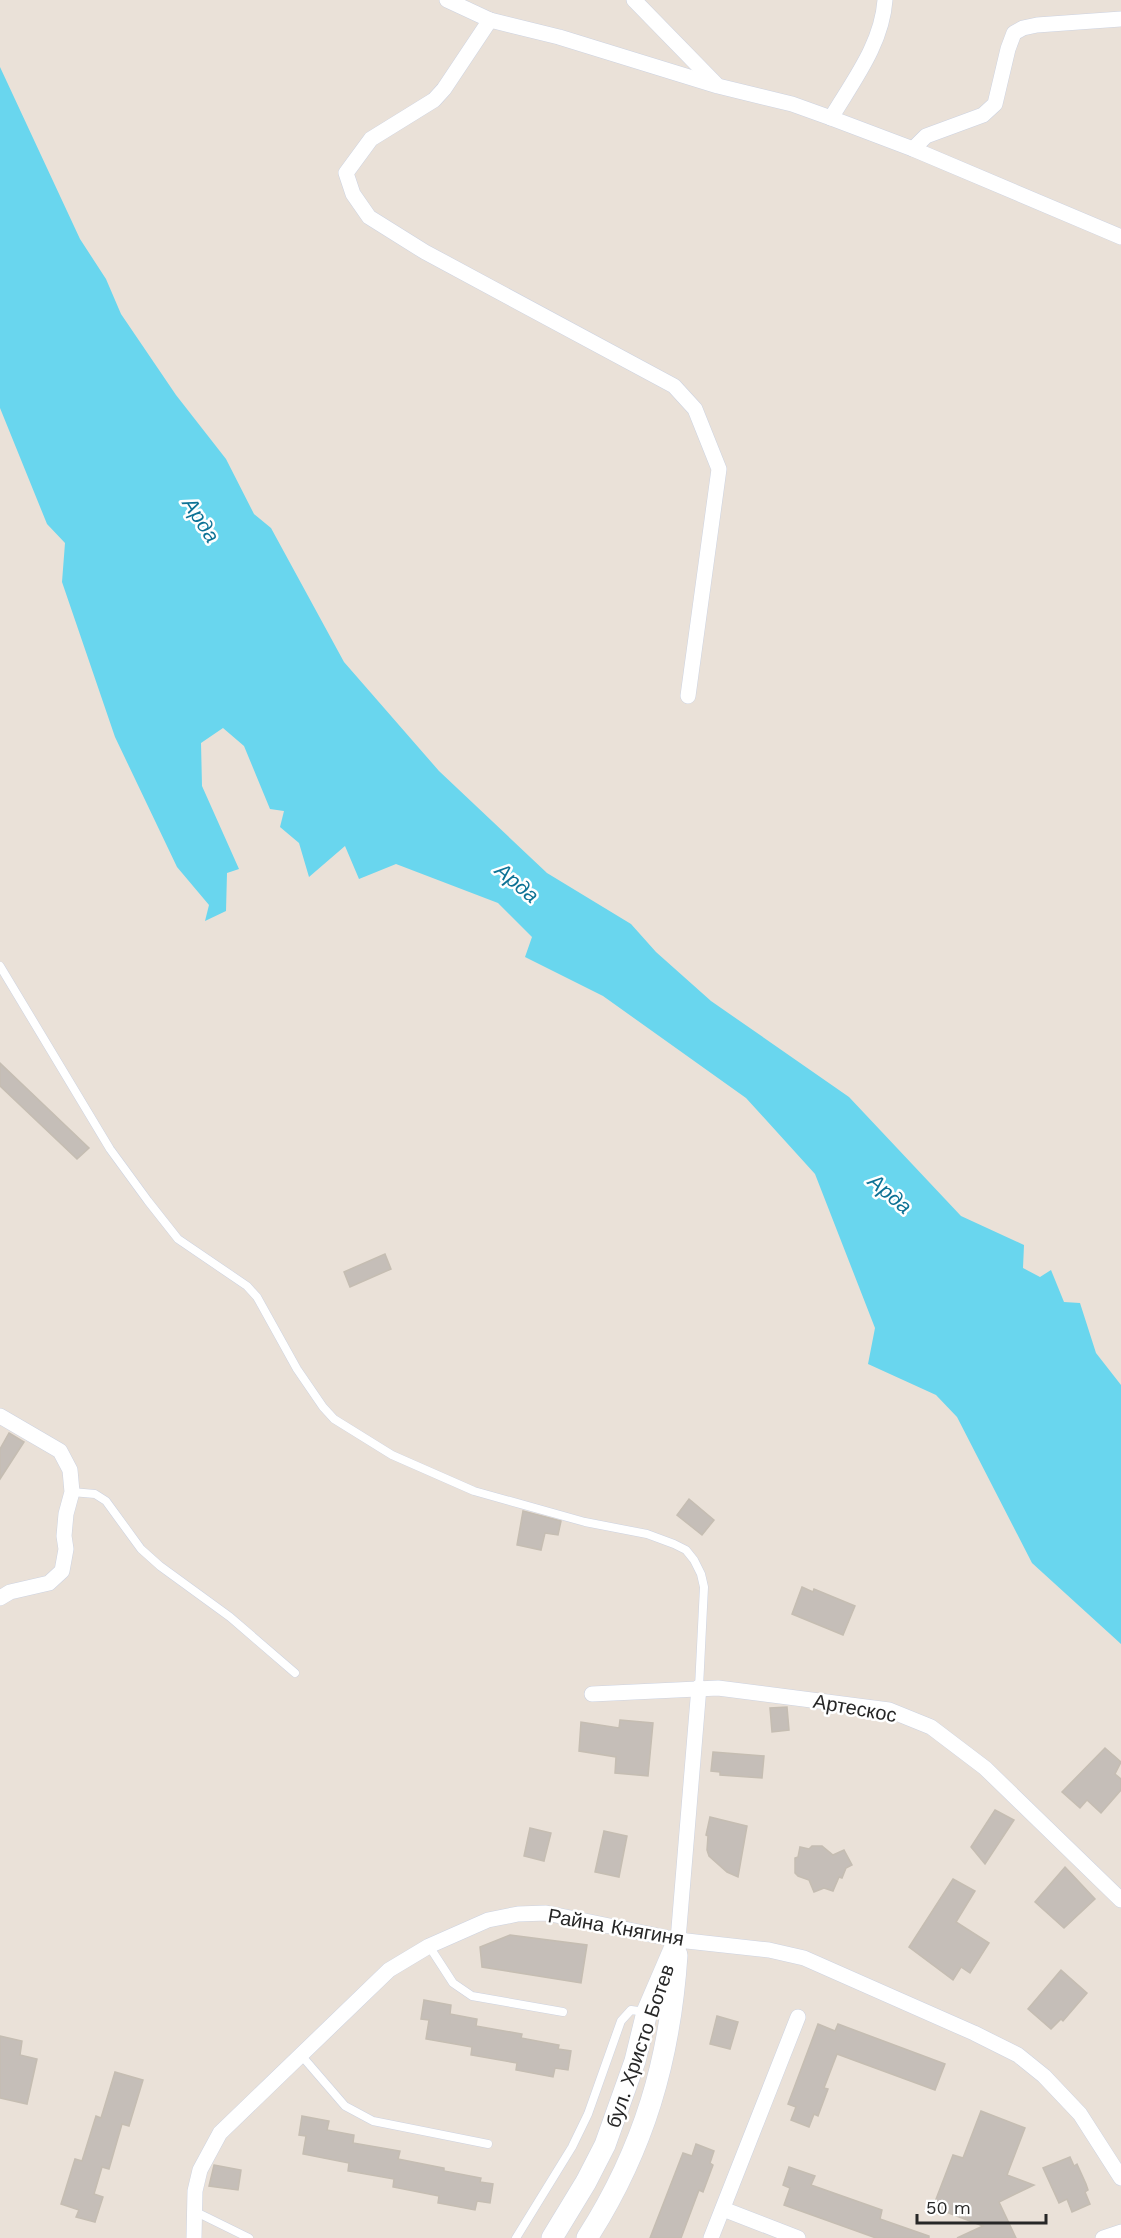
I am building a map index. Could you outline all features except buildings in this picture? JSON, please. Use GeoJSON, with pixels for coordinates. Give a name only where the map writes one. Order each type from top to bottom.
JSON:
{"type":"FeatureCollection","features":[{"type":"Feature","properties":{"kind":"main road","name":"бул. Христо Ботев"},"geometry":{"type":"LineString","coordinates":[[552,2238],[605,2145],[635,2061],[647,2012],[678,1940]]}},
{"type":"Feature","properties":{"kind":"main road","name":"бул. Христо Ботев"},"geometry":{"type":"LineString","coordinates":[[587,2238],[633,2155],[658,2082],[674,2002],[678,1940]]}},
{"type":"Feature","properties":{"kind":"street"},"geometry":{"type":"LineString","coordinates":[[447,0],[490,20],[559,37],[831,118],[914,149],[1121,237]]}},
{"type":"Feature","properties":{"kind":"street"},"geometry":{"type":"LineString","coordinates":[[634,0],[718,86]]}},
{"type":"Feature","properties":{"kind":"street"},"geometry":{"type":"LineString","coordinates":[[831,118],[874,46],[884,15],[885,0]]}},
{"type":"Feature","properties":{"kind":"street"},"geometry":{"type":"LineString","coordinates":[[490,20],[444,89],[434,100],[370,139],[346,173],[353,194],[369,217],[425,252],[674,386],[695,409],[719,468],[688,696]]}},
{"type":"Feature","properties":{"kind":"street"},"geometry":{"type":"LineString","coordinates":[[914,149],[926,136],[982,116],[995,104],[1014,33],[1037,25],[1121,20]]}},
{"type":"Feature","properties":{"kind":"street"},"geometry":{"type":"LineString","coordinates":[[0,1416],[60,1451],[70,1470],[72,1492],[66,1514],[64,1536],[66,1549],[62,1571],[49,1583],[10,1592],[0,1598]]}},
{"type":"Feature","properties":{"kind":"street"},"geometry":{"type":"LineString","coordinates":[[678,1940],[699,1687]]}},
{"type":"Feature","properties":{"kind":"street","name":"Артескос"},"geometry":{"type":"LineString","coordinates":[[592,1694],[699,1687],[718,1688],[889,1710],[931,1727],[985,1768],[1121,1900]]}},
{"type":"Feature","properties":{"kind":"street","name":"Райна Княгиня"},"geometry":{"type":"LineString","coordinates":[[194,2238],[195,2191],[200,2170],[220,2133],[389,1970],[429,1946],[488,1920],[518,1914],[546,1913],[678,1940],[770,1950],[804,1958],[1018,2055],[1044,2076],[1080,2114],[1121,2178]]}},
{"type":"Feature","properties":{"kind":"street"},"geometry":{"type":"LineString","coordinates":[[711,2238],[798,2017]]}},
{"type":"Feature","properties":{"kind":"street"},"geometry":{"type":"LineString","coordinates":[[723,2209],[798,2238]]}},
{"type":"Feature","properties":{"kind":"street"},"geometry":{"type":"LineString","coordinates":[[1103,2238],[1121,2232]]}},
{"type":"Feature","properties":{"kind":"lane"},"geometry":{"type":"LineString","coordinates":[[0,966],[110,1149],[148,1202],[178,1239],[247,1286],[257,1298],[297,1369],[334,1419],[392,1455],[474,1491],[585,1522],[647,1534],[686,1550],[701,1574],[704,1587],[699,1687]]}},
{"type":"Feature","properties":{"kind":"lane"},"geometry":{"type":"LineString","coordinates":[[72,1492],[95,1494],[106,1501],[141,1549],[160,1566],[230,1617],[295,1673]]}},
{"type":"Feature","properties":{"kind":"lane"},"geometry":{"type":"LineString","coordinates":[[429,1946],[453,1983],[472,1996],[563,2012]]}},
{"type":"Feature","properties":{"kind":"lane"},"geometry":{"type":"LineString","coordinates":[[516,2238],[572,2147],[588,2114],[621,2021],[631,2010],[647,2012]]}},
{"type":"Feature","properties":{"kind":"lane"},"geometry":{"type":"LineString","coordinates":[[301,2055],[345,2106],[373,2121],[488,2144]]}},
{"type":"Feature","properties":{"kind":"lane"},"geometry":{"type":"LineString","coordinates":[[194,2211],[249,2238]]}},
{"type":"Feature","properties":{"kind":"water","name":"Арда"},"geometry":{"type":"Polygon","coordinates":[[[0,67],[80,239],[106,279],[121,314],[176,395],[226,459],[254,514],[271,528],[344,662],[439,771],[547,873],[631,924],[656,952],[711,1001],[849,1097],[961,1216],[1024,1245],[1023,1268],[1040,1277],[1051,1270],[1064,1302],[1080,1303],[1096,1353],[1121,1385],[1121,1644],[1032,1563],[957,1417],[936,1395],[868,1364],[875,1328],[815,1174],[746,1098],[603,996],[525,957],[532,937],[498,903],[396,864],[359,879],[345,846],[309,877],[299,843],[280,827],[284,811],[270,809],[244,746],[223,728],[201,743],[202,786],[239,869],[227,873],[226,911],[205,921],[209,905],[177,867],[115,737],[62,582],[65,543],[47,524],[0,408],[0,67]]]}}]}
